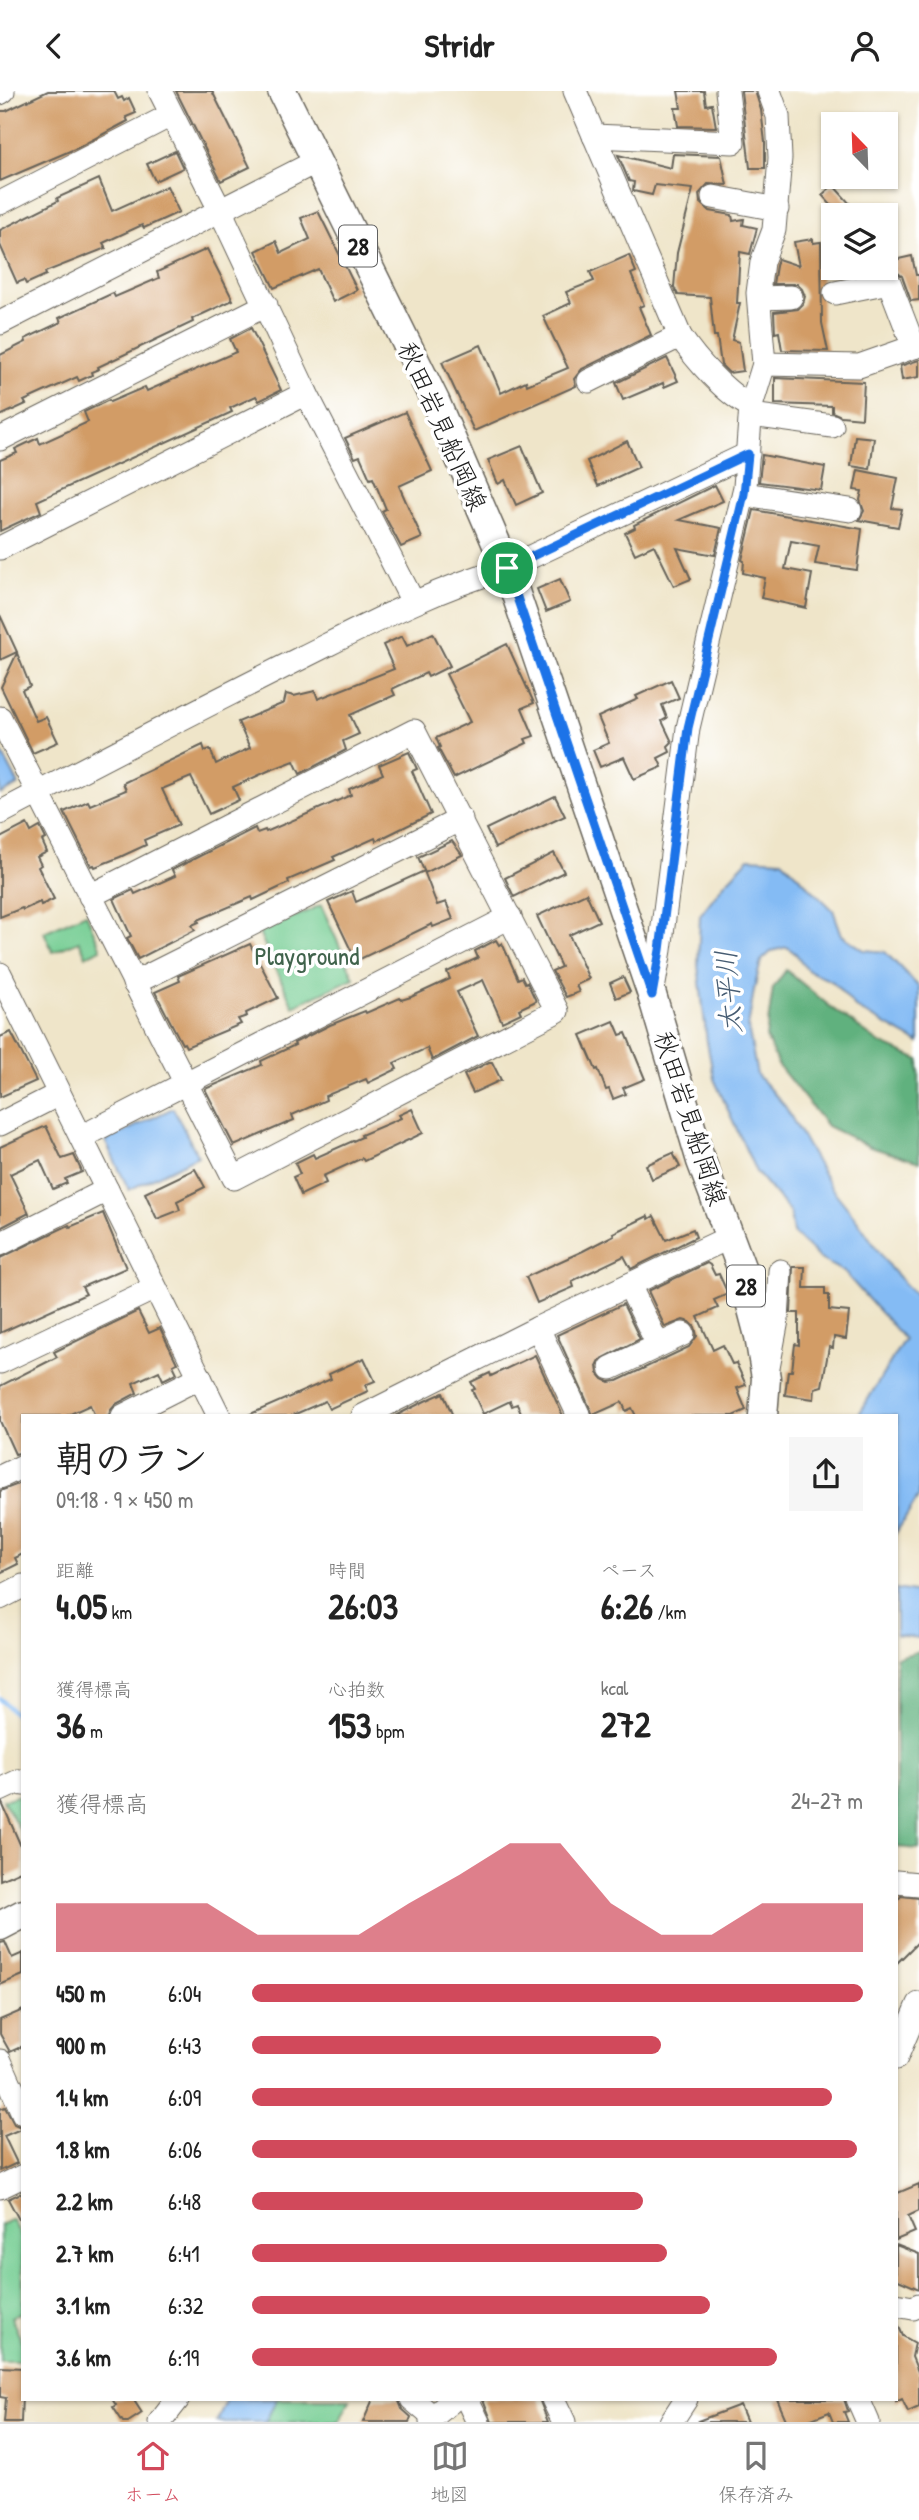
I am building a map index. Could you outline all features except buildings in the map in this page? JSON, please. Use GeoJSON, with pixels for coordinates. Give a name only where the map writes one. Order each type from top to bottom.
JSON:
{"type":"FeatureCollection","features":[{"type":"Feature","properties":{"kind":"main road","name":"秋田岩見船岡線"},"geometry":{"type":"LineString","coordinates":[[282,91],[435,401],[507,568],[652,995],[701,1161],[741,1267],[759,1336],[766,1378],[763,1414]]}},
{"type":"Feature","properties":{"kind":"main road"},"geometry":{"type":"LineString","coordinates":[[0,1926],[21,1915]]}},
{"type":"Feature","properties":{"kind":"street"},"geometry":{"type":"LineString","coordinates":[[160,91],[266,305],[306,393],[413,602]]}},
{"type":"Feature","properties":{"kind":"street"},"geometry":{"type":"LineString","coordinates":[[576,91],[680,336],[690,352],[751,411],[832,426]]}},
{"type":"Feature","properties":{"kind":"street"},"geometry":{"type":"LineString","coordinates":[[594,136],[733,142],[727,91]]}},
{"type":"Feature","properties":{"kind":"street"},"geometry":{"type":"LineString","coordinates":[[652,995],[688,728],[744,494],[751,411],[764,364],[758,293],[762,262],[774,230],[780,158],[778,116],[769,91]]}},
{"type":"Feature","properties":{"kind":"street"},"geometry":{"type":"LineString","coordinates":[[0,203],[172,115]]}},
{"type":"Feature","properties":{"kind":"street"},"geometry":{"type":"LineString","coordinates":[[0,323],[317,160]]}},
{"type":"Feature","properties":{"kind":"street"},"geometry":{"type":"LineString","coordinates":[[713,197],[777,209]]}},
{"type":"Feature","properties":{"kind":"street"},"geometry":{"type":"LineString","coordinates":[[764,364],[859,366],[916,346],[889,282],[835,293]]}},
{"type":"Feature","properties":{"kind":"street"},"geometry":{"type":"LineString","coordinates":[[760,298],[791,297]]}},
{"type":"Feature","properties":{"kind":"street"},"geometry":{"type":"LineString","coordinates":[[0,439],[266,305]]}},
{"type":"Feature","properties":{"kind":"street"},"geometry":{"type":"LineString","coordinates":[[589,381],[680,336]]}},
{"type":"Feature","properties":{"kind":"street"},"geometry":{"type":"LineString","coordinates":[[0,548],[306,393]]}},
{"type":"Feature","properties":{"kind":"street"},"geometry":{"type":"LineString","coordinates":[[0,813],[413,602],[507,568],[748,454]]}},
{"type":"Feature","properties":{"kind":"street"},"geometry":{"type":"LineString","coordinates":[[744,494],[850,510]]}},
{"type":"Feature","properties":{"kind":"street"},"geometry":{"type":"LineString","coordinates":[[0,718],[37,793],[234,1178],[557,1011],[414,731],[90,896]]}},
{"type":"Feature","properties":{"kind":"street"},"geometry":{"type":"LineString","coordinates":[[134,983],[461,819]]}},
{"type":"Feature","properties":{"kind":"street"},"geometry":{"type":"LineString","coordinates":[[81,1137],[510,917]]}},
{"type":"Feature","properties":{"kind":"street"},"geometry":{"type":"LineString","coordinates":[[0,974],[7,1006],[59,1094],[218,1414]]}},
{"type":"Feature","properties":{"kind":"street"},"geometry":{"type":"LineString","coordinates":[[0,1124],[59,1094]]}},
{"type":"Feature","properties":{"kind":"street"},"geometry":{"type":"LineString","coordinates":[[0,1244],[107,1190]]}},
{"type":"Feature","properties":{"kind":"street"},"geometry":{"type":"LineString","coordinates":[[367,1414],[538,1328],[730,1237]]}},
{"type":"Feature","properties":{"kind":"street"},"geometry":{"type":"LineString","coordinates":[[772,1414],[780,1271]]}},
{"type":"Feature","properties":{"kind":"street"},"geometry":{"type":"LineString","coordinates":[[629,1285],[658,1345]]}},
{"type":"Feature","properties":{"kind":"street"},"geometry":{"type":"LineString","coordinates":[[0,1362],[155,1288]]}},
{"type":"Feature","properties":{"kind":"street"},"geometry":{"type":"LineString","coordinates":[[772,1414],[766,1378],[777,1320]]}},
{"type":"Feature","properties":{"kind":"street"},"geometry":{"type":"LineString","coordinates":[[538,1328],[578,1414]]}},
{"type":"Feature","properties":{"kind":"street"},"geometry":{"type":"LineString","coordinates":[[611,1368],[683,1334]]}},
{"type":"Feature","properties":{"kind":"street"},"geometry":{"type":"LineString","coordinates":[[127,1414],[200,1377]]}},
{"type":"Feature","properties":{"kind":"street"},"geometry":{"type":"LineString","coordinates":[[0,1477],[21,1467]]}},
{"type":"Feature","properties":{"kind":"street"},"geometry":{"type":"LineString","coordinates":[[0,1598],[21,1587]]}},
{"type":"Feature","properties":{"kind":"street"},"geometry":{"type":"LineString","coordinates":[[0,1790],[21,1782]]}},
{"type":"Feature","properties":{"kind":"street"},"geometry":{"type":"LineString","coordinates":[[898,1882],[919,1884]]}},
{"type":"Feature","properties":{"kind":"street"},"geometry":{"type":"LineString","coordinates":[[898,2053],[919,2004]]}},
{"type":"Feature","properties":{"kind":"street"},"geometry":{"type":"LineString","coordinates":[[7,2068],[21,2107]]}},
{"type":"Feature","properties":{"kind":"street"},"geometry":{"type":"LineString","coordinates":[[0,2187],[21,2177]]}},
{"type":"Feature","properties":{"kind":"street"},"geometry":{"type":"LineString","coordinates":[[898,2305],[913,2308],[919,2305]]}},
{"type":"Feature","properties":{"kind":"street"},"geometry":{"type":"LineString","coordinates":[[160,2422],[176,2401]]}},
{"type":"Feature","properties":{"kind":"street"},"geometry":{"type":"LineString","coordinates":[[414,2401],[432,2420],[452,2401]]}},
{"type":"Feature","properties":{"kind":"street"},"geometry":{"type":"LineString","coordinates":[[468,2401],[478,2422]]}},
{"type":"Feature","properties":{"kind":"street"},"geometry":{"type":"LineString","coordinates":[[554,2401],[564,2422]]}},
{"type":"Feature","properties":{"kind":"street"},"geometry":{"type":"LineString","coordinates":[[671,2422],[685,2401]]}},
{"type":"Feature","properties":{"kind":"street"},"geometry":{"type":"LineString","coordinates":[[859,2401],[868,2422]]}},
{"type":"Feature","properties":{"kind":"green space","name":"Playground"},"geometry":{"type":"Polygon","coordinates":[[[321,905],[354,978],[293,1006],[259,933],[321,905]]]}},
{"type":"Feature","properties":{"kind":"green space"},"geometry":{"type":"Polygon","coordinates":[[[86,913],[101,949],[86,956],[79,941],[53,952],[44,932],[86,913]]]}},
{"type":"Feature","properties":{"kind":"green space"},"geometry":{"type":"Polygon","coordinates":[[[786,970],[880,1043],[919,1060],[919,1162],[870,1147],[827,1126],[778,1065],[766,1037],[773,988],[786,970]]]}},
{"type":"Feature","properties":{"kind":"green space"},"geometry":{"type":"Polygon","coordinates":[[[919,1651],[919,1849],[898,1847],[898,1657],[919,1651]]]}},
{"type":"Feature","properties":{"kind":"green space"},"geometry":{"type":"Polygon","coordinates":[[[21,1795],[21,1832],[3,1800],[21,1795]]]}},
{"type":"Feature","properties":{"kind":"green space"},"geometry":{"type":"Polygon","coordinates":[[[12,2219],[21,2236],[21,2313],[11,2317],[21,2340],[21,2361],[0,2361],[0,2225],[12,2219]]]}},
{"type":"Feature","properties":{"kind":"green space"},"geometry":{"type":"Polygon","coordinates":[[[276,2401],[349,2401],[339,2422],[265,2422],[276,2401]]]}},
{"type":"Feature","properties":{"kind":"water"},"geometry":{"type":"Polygon","coordinates":[[[0,749],[19,785],[0,794],[0,749]]]}},
{"type":"Feature","properties":{"kind":"water","name":"太平川"},"geometry":{"type":"Polygon","coordinates":[[[749,858],[782,860],[833,910],[842,935],[864,950],[885,952],[919,987],[919,1043],[856,1008],[833,982],[807,970],[796,954],[787,947],[772,951],[761,961],[748,1027],[757,1075],[785,1106],[830,1186],[891,1269],[919,1299],[919,1496],[898,1530],[898,1414],[859,1414],[904,1339],[844,1272],[820,1259],[793,1233],[790,1212],[756,1172],[714,1079],[698,965],[700,915],[749,858]]]}},
{"type":"Feature","properties":{"kind":"water"},"geometry":{"type":"Polygon","coordinates":[[[173,1108],[198,1156],[129,1190],[105,1141],[173,1108]]]}},
{"type":"Feature","properties":{"kind":"water"},"geometry":{"type":"Polygon","coordinates":[[[898,1589],[919,1593],[919,1638],[898,1635],[898,1589]]]}},
{"type":"Feature","properties":{"kind":"water"},"geometry":{"type":"Polygon","coordinates":[[[226,2401],[276,2401],[265,2422],[217,2422],[226,2401]]]}},
{"type":"Feature","properties":{"kind":"waterway"},"geometry":{"type":"LineString","coordinates":[[0,1699],[21,1719]]}},
{"type":"Feature","properties":{"kind":"route"},"geometry":{"type":"LineString","coordinates":[[748,454],[744,494],[688,728],[652,995],[620,902],[507,568],[748,454]]}}]}
